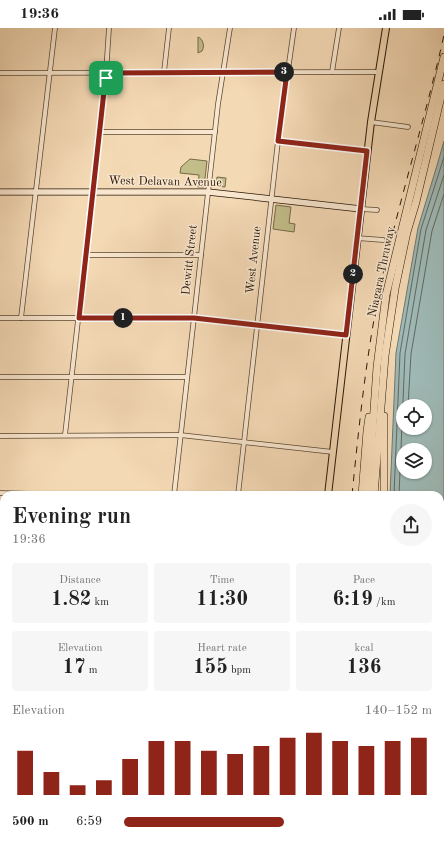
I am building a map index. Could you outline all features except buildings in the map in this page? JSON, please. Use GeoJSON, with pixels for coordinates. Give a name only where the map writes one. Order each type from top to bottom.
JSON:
{"type":"FeatureCollection","features":[{"type":"Feature","properties":{"kind":"highway","name":"Niagara Thruway"},"geometry":{"type":"LineString","coordinates":[[368,491],[386,295],[444,57]]}},
{"type":"Feature","properties":{"kind":"highway","name":"Niagara Thruway"},"geometry":{"type":"LineString","coordinates":[[374,491],[380,368],[405,239],[416,202],[444,84]]}},
{"type":"Feature","properties":{"kind":"highway"},"geometry":{"type":"LineString","coordinates":[[380,368],[385,391],[384,491]]}},
{"type":"Feature","properties":{"kind":"highway"},"geometry":{"type":"LineString","coordinates":[[362,491],[367,431],[380,368]]}},
{"type":"Feature","properties":{"kind":"main road"},"geometry":{"type":"LineString","coordinates":[[328,491],[367,151],[386,28]]}},
{"type":"Feature","properties":{"kind":"street"},"geometry":{"type":"LineString","coordinates":[[21,318],[55,28]]}},
{"type":"Feature","properties":{"kind":"street"},"geometry":{"type":"LineString","coordinates":[[65,435],[100,132],[109,28]]}},
{"type":"Feature","properties":{"kind":"street"},"geometry":{"type":"LineString","coordinates":[[164,72],[169,28]]}},
{"type":"Feature","properties":{"kind":"street","name":"Dewitt Street"},"geometry":{"type":"LineString","coordinates":[[174,491],[218,104],[230,28]]}},
{"type":"Feature","properties":{"kind":"street","name":"West Avenue"},"geometry":{"type":"LineString","coordinates":[[238,491],[271,199],[294,28]]}},
{"type":"Feature","properties":{"kind":"street"},"geometry":{"type":"LineString","coordinates":[[332,72],[339,28]]}},
{"type":"Feature","properties":{"kind":"street"},"geometry":{"type":"LineString","coordinates":[[0,73],[378,72]]}},
{"type":"Feature","properties":{"kind":"street"},"geometry":{"type":"LineString","coordinates":[[371,122],[408,127]]}},
{"type":"Feature","properties":{"kind":"street"},"geometry":{"type":"LineString","coordinates":[[100,132],[215,132]]}},
{"type":"Feature","properties":{"kind":"street"},"geometry":{"type":"LineString","coordinates":[[278,141],[367,151]]}},
{"type":"Feature","properties":{"kind":"street","name":"West Delavan Avenue"},"geometry":{"type":"LineString","coordinates":[[0,192],[208,192],[377,210]]}},
{"type":"Feature","properties":{"kind":"street"},"geometry":{"type":"LineString","coordinates":[[357,238],[383,240]]}},
{"type":"Feature","properties":{"kind":"street"},"geometry":{"type":"LineString","coordinates":[[86,255],[201,256]]}},
{"type":"Feature","properties":{"kind":"street"},"geometry":{"type":"LineString","coordinates":[[0,318],[194,318],[346,335]]}},
{"type":"Feature","properties":{"kind":"street"},"geometry":{"type":"LineString","coordinates":[[0,377],[187,376]]}},
{"type":"Feature","properties":{"kind":"street"},"geometry":{"type":"LineString","coordinates":[[0,436],[180,435],[333,452]]}},
{"type":"Feature","properties":{"kind":"shaded area"},"geometry":{"type":"Polygon","coordinates":[[[198,37],[202,41],[203,49],[198,53],[198,37]]]}},
{"type":"Feature","properties":{"kind":"shaded area"},"geometry":{"type":"Polygon","coordinates":[[[190,159],[207,161],[204,187],[198,187],[199,175],[180,173],[181,167],[190,159]]]}},
{"type":"Feature","properties":{"kind":"shaded area"},"geometry":{"type":"Polygon","coordinates":[[[217,177],[226,178],[225,187],[216,186],[217,177]]]}},
{"type":"Feature","properties":{"kind":"shaded area"},"geometry":{"type":"Polygon","coordinates":[[[276,205],[291,207],[289,223],[295,224],[294,232],[273,229],[276,205]]]}},
{"type":"Feature","properties":{"kind":"water"},"geometry":{"type":"Polygon","coordinates":[[[444,141],[444,491],[390,491],[396,353],[418,228],[444,141]]]}},
{"type":"Feature","properties":{"kind":"railway"},"geometry":{"type":"LineString","coordinates":[[352,491],[367,365],[380,288],[444,35]]}},
{"type":"Feature","properties":{"kind":"route"},"geometry":{"type":"LineString","coordinates":[[287,72],[278,141],[367,151],[346,335],[194,318],[79,318],[106,78],[106,73],[287,72]]}}]}
